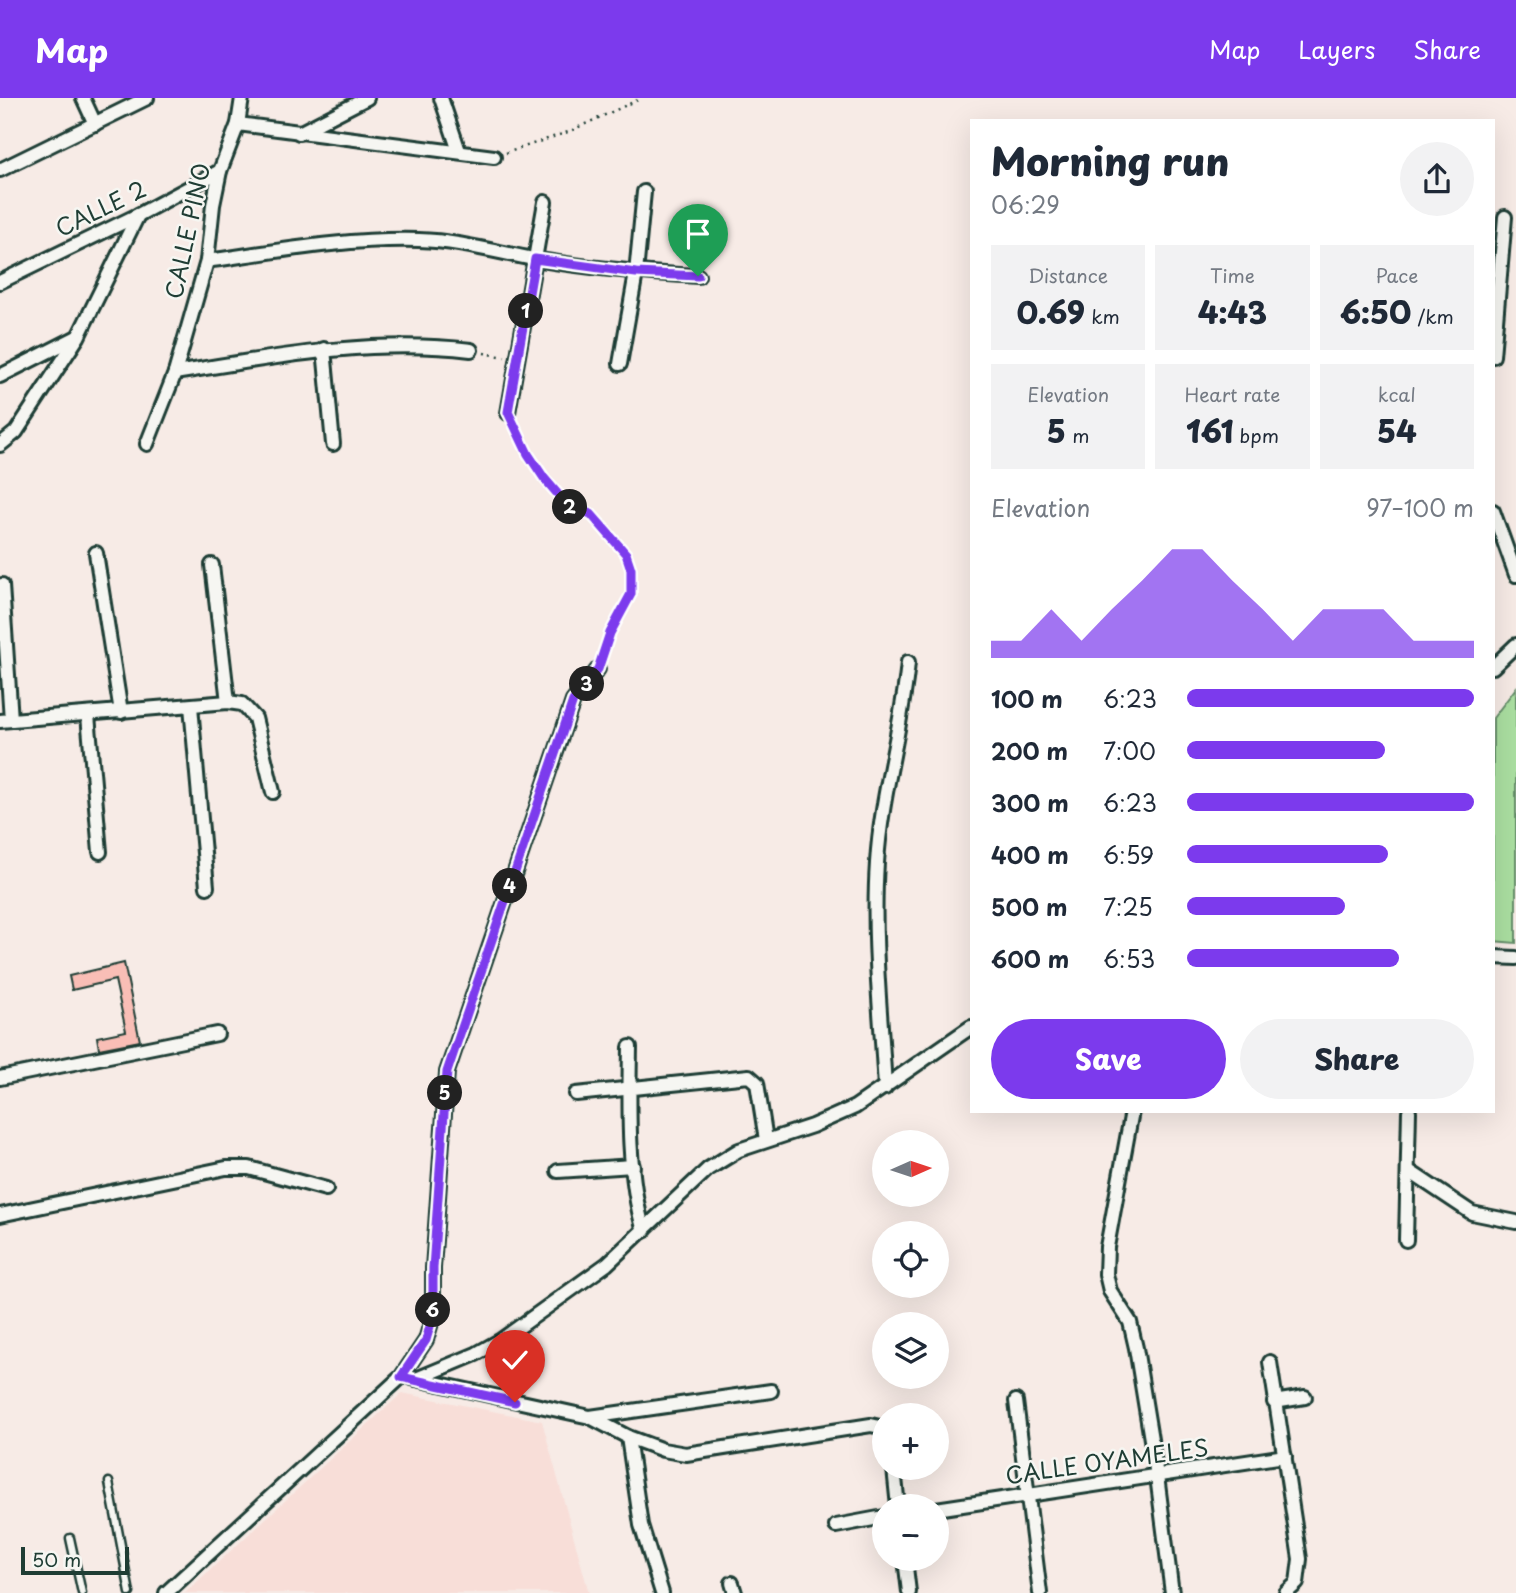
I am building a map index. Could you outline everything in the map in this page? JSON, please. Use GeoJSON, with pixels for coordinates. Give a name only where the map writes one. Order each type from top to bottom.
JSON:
{"type":"FeatureCollection","features":[{"type":"Feature","properties":{"kind":"street"},"geometry":{"type":"LineString","coordinates":[[83,98],[95,124]]}},
{"type":"Feature","properties":{"kind":"street"},"geometry":{"type":"LineString","coordinates":[[1,169],[147,98]]}},
{"type":"Feature","properties":{"kind":"street","name":"CALLE PINO"},"geometry":{"type":"LineString","coordinates":[[147,444],[175,373],[207,261],[220,171],[238,124],[242,98]]}},
{"type":"Feature","properties":{"kind":"street"},"geometry":{"type":"LineString","coordinates":[[298,133],[367,98]]}},
{"type":"Feature","properties":{"kind":"street"},"geometry":{"type":"LineString","coordinates":[[442,98],[459,151]]}},
{"type":"Feature","properties":{"kind":"street"},"geometry":{"type":"LineString","coordinates":[[238,124],[494,157]]}},
{"type":"Feature","properties":{"kind":"street","name":"CALLE 2"},"geometry":{"type":"LineString","coordinates":[[0,282],[138,215],[220,171]]}},
{"type":"Feature","properties":{"kind":"street"},"geometry":{"type":"LineString","coordinates":[[620,364],[636,273],[644,192]]}},
{"type":"Feature","properties":{"kind":"street"},"geometry":{"type":"LineString","coordinates":[[508,412],[545,202]]}},
{"type":"Feature","properties":{"kind":"street"},"geometry":{"type":"LineString","coordinates":[[0,445],[16,432],[78,337],[138,215]]}},
{"type":"Feature","properties":{"kind":"street"},"geometry":{"type":"LineString","coordinates":[[1495,311],[1497,266],[1505,217]]}},
{"type":"Feature","properties":{"kind":"street"},"geometry":{"type":"LineString","coordinates":[[207,261],[352,241],[421,240],[636,273],[698,276]]}},
{"type":"Feature","properties":{"kind":"street"},"geometry":{"type":"LineString","coordinates":[[0,376],[78,337]]}},
{"type":"Feature","properties":{"kind":"street"},"geometry":{"type":"LineString","coordinates":[[175,373],[324,349],[374,345],[440,346],[471,350]]}},
{"type":"Feature","properties":{"kind":"street"},"geometry":{"type":"LineString","coordinates":[[324,349],[333,444]]}},
{"type":"Feature","properties":{"kind":"street"},"geometry":{"type":"LineString","coordinates":[[1495,517],[1516,575]]}},
{"type":"Feature","properties":{"kind":"street"},"geometry":{"type":"LineString","coordinates":[[96,553],[121,712]]}},
{"type":"Feature","properties":{"kind":"street"},"geometry":{"type":"LineString","coordinates":[[212,565],[228,702]]}},
{"type":"Feature","properties":{"kind":"street"},"geometry":{"type":"LineString","coordinates":[[2,585],[5,720],[228,702],[242,704],[255,718],[273,792]]}},
{"type":"Feature","properties":{"kind":"street"},"geometry":{"type":"LineString","coordinates":[[1495,665],[1516,645]]}},
{"type":"Feature","properties":{"kind":"street"},"geometry":{"type":"LineString","coordinates":[[885,1088],[876,925],[877,863],[904,709],[908,662]]}},
{"type":"Feature","properties":{"kind":"street"},"geometry":{"type":"LineString","coordinates":[[166,1593],[401,1377],[426,1340],[433,1316],[433,1268],[447,1072],[573,701],[598,669]]}},
{"type":"Feature","properties":{"kind":"street"},"geometry":{"type":"LineString","coordinates":[[191,706],[207,887]]}},
{"type":"Feature","properties":{"kind":"street"},"geometry":{"type":"LineString","coordinates":[[89,715],[100,852]]}},
{"type":"Feature","properties":{"kind":"street"},"geometry":{"type":"LineString","coordinates":[[1495,957],[1516,958]]}},
{"type":"Feature","properties":{"kind":"street"},"geometry":{"type":"LineString","coordinates":[[416,1379],[475,1354],[500,1340],[607,1264],[708,1168],[739,1150],[812,1126],[855,1107],[970,1028]]}},
{"type":"Feature","properties":{"kind":"street"},"geometry":{"type":"LineString","coordinates":[[0,1078],[217,1034]]}},
{"type":"Feature","properties":{"kind":"street"},"geometry":{"type":"LineString","coordinates":[[630,1047],[629,1089],[637,1209],[644,1231]]}},
{"type":"Feature","properties":{"kind":"street"},"geometry":{"type":"LineString","coordinates":[[576,1094],[753,1077],[766,1140]]}},
{"type":"Feature","properties":{"kind":"street"},"geometry":{"type":"LineString","coordinates":[[1132,1113],[1105,1262],[1110,1291],[1130,1322],[1157,1476],[1172,1593]]}},
{"type":"Feature","properties":{"kind":"street"},"geometry":{"type":"LineString","coordinates":[[1406,1240],[1409,1113]]}},
{"type":"Feature","properties":{"kind":"street"},"geometry":{"type":"LineString","coordinates":[[558,1171],[634,1166]]}},
{"type":"Feature","properties":{"kind":"street"},"geometry":{"type":"LineString","coordinates":[[0,1215],[226,1168],[248,1168],[326,1189]]}},
{"type":"Feature","properties":{"kind":"street"},"geometry":{"type":"LineString","coordinates":[[1409,1171],[1472,1213],[1516,1222]]}},
{"type":"Feature","properties":{"kind":"street"},"geometry":{"type":"LineString","coordinates":[[1270,1362],[1300,1559],[1297,1583],[1286,1593]]}},
{"type":"Feature","properties":{"kind":"street"},"geometry":{"type":"LineString","coordinates":[[401,1377],[590,1417],[628,1437],[663,1450],[695,1454],[872,1425]]}},
{"type":"Feature","properties":{"kind":"street"},"geometry":{"type":"LineString","coordinates":[[590,1417],[771,1391]]}},
{"type":"Feature","properties":{"kind":"street"},"geometry":{"type":"LineString","coordinates":[[1274,1402],[1306,1396]]}},
{"type":"Feature","properties":{"kind":"street"},"geometry":{"type":"LineString","coordinates":[[1016,1401],[1040,1593]]}},
{"type":"Feature","properties":{"kind":"street"},"geometry":{"type":"LineString","coordinates":[[628,1437],[642,1525],[662,1593]]}},
{"type":"Feature","properties":{"kind":"street","name":"CALLE OYAMELES"},"geometry":{"type":"LineString","coordinates":[[949,1507],[1285,1456]]}},
{"type":"Feature","properties":{"kind":"street"},"geometry":{"type":"LineString","coordinates":[[836,1526],[872,1519]]}},
{"type":"Feature","properties":{"kind":"street"},"geometry":{"type":"LineString","coordinates":[[906,1571],[909,1592]]}},
{"type":"Feature","properties":{"kind":"lane"},"geometry":{"type":"LineString","coordinates":[[109,1482],[130,1593]]}},
{"type":"Feature","properties":{"kind":"lane"},"geometry":{"type":"LineString","coordinates":[[69,1538],[82,1593]]}},
{"type":"Feature","properties":{"kind":"path"},"geometry":{"type":"LineString","coordinates":[[494,157],[568,132],[642,98]]}},
{"type":"Feature","properties":{"kind":"path"},"geometry":{"type":"LineString","coordinates":[[471,350],[519,360]]}},
{"type":"Feature","properties":{"kind":"path"},"geometry":{"type":"LineString","coordinates":[[508,412],[528,454],[544,478],[568,506],[591,514],[626,554],[631,569],[631,594],[610,633],[598,669]]}},
{"type":"Feature","properties":{"kind":"shaded area"},"geometry":{"type":"Polygon","coordinates":[[[402,1393],[542,1421],[589,1593],[185,1593],[402,1393]]]}},
{"type":"Feature","properties":{"kind":"green space"},"geometry":{"type":"Polygon","coordinates":[[[1516,688],[1516,943],[1495,941],[1495,715],[1516,688]]]}},
{"type":"Feature","properties":{"kind":"building"},"geometry":{"type":"Polygon","coordinates":[[[124,963],[140,1041],[99,1049],[97,1037],[126,1031],[115,980],[72,990],[69,976],[124,963]]]}},
{"type":"Feature","properties":{"kind":"route"},"geometry":{"type":"LineString","coordinates":[[515,1402],[401,1377],[426,1340],[433,1316],[433,1268],[447,1072],[573,701],[598,669],[610,633],[631,594],[631,569],[626,554],[591,514],[568,506],[544,478],[528,454],[508,412],[535,259],[636,273],[698,276]]}}]}
